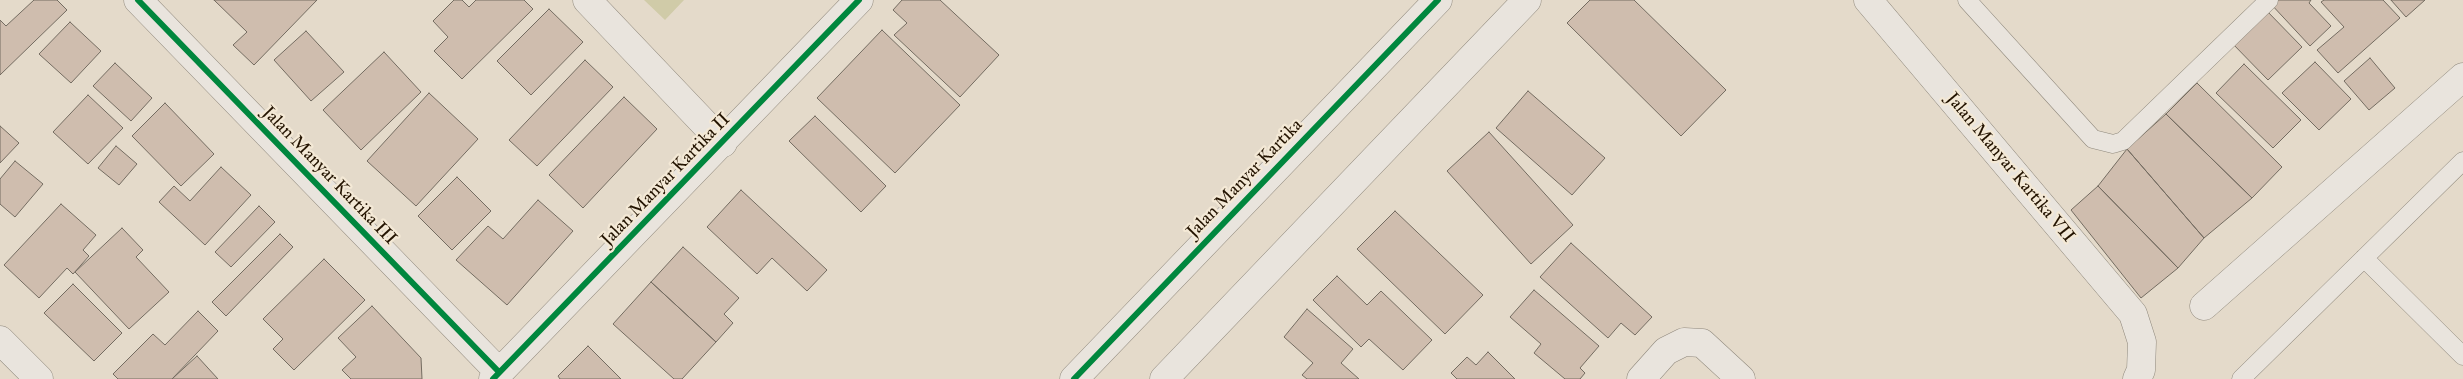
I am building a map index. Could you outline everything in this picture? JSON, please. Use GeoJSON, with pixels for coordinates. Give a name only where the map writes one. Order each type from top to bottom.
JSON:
{"type":"FeatureCollection","features":[{"type":"Feature","properties":{"kind":"street","name":"Jalan Manyar Kartika III"},"geometry":{"type":"LineString","coordinates":[[138,0],[496,376]]}},
{"type":"Feature","properties":{"kind":"street"},"geometry":{"type":"LineString","coordinates":[[587,0],[723,143]]}},
{"type":"Feature","properties":{"kind":"street","name":"Jalan Manyar Kartika II"},"geometry":{"type":"LineString","coordinates":[[496,376],[859,0]]}},
{"type":"Feature","properties":{"kind":"street","name":"Jalan Manyar Kartika"},"geometry":{"type":"LineString","coordinates":[[1074,379],[1438,0]]}},
{"type":"Feature","properties":{"kind":"street"},"geometry":{"type":"LineString","coordinates":[[1164,379],[1527,0]]}},
{"type":"Feature","properties":{"kind":"street","name":"Jalan Manyar Kartika VII"},"geometry":{"type":"LineString","coordinates":[[1868,0],[2133,314],[2142,342],[2141,370],[2137,379]]}},
{"type":"Feature","properties":{"kind":"street"},"geometry":{"type":"LineString","coordinates":[[2204,306],[2463,78]]}},
{"type":"Feature","properties":{"kind":"street"},"geometry":{"type":"LineString","coordinates":[[0,340],[38,379]]}},
{"type":"Feature","properties":{"kind":"street"},"geometry":{"type":"LineString","coordinates":[[1641,379],[1666,351],[1684,342],[1702,344],[1741,379]]}},
{"type":"Feature","properties":{"kind":"lane"},"geometry":{"type":"LineString","coordinates":[[1967,0],[2093,139],[2113,144],[2123,141],[2269,0]]}},
{"type":"Feature","properties":{"kind":"lane"},"geometry":{"type":"LineString","coordinates":[[2241,379],[2463,161]]}},
{"type":"Feature","properties":{"kind":"lane"},"geometry":{"type":"LineString","coordinates":[[2364,258],[2463,356]]}},
{"type":"Feature","properties":{"kind":"shaded area"},"geometry":{"type":"Polygon","coordinates":[[[644,0],[684,0],[665,20],[644,0]]]}},
{"type":"Feature","properties":{"kind":"building"},"geometry":{"type":"Polygon","coordinates":[[[34,0],[57,0],[67,10],[0,75],[0,20],[6,26],[34,0]]]}},
{"type":"Feature","properties":{"kind":"building"},"geometry":{"type":"Polygon","coordinates":[[[214,0],[317,0],[254,65],[233,45],[247,32],[214,0]]]}},
{"type":"Feature","properties":{"kind":"building"},"geometry":{"type":"Polygon","coordinates":[[[454,0],[462,0],[469,7],[476,0],[524,0],[533,9],[462,79],[434,51],[448,37],[433,21],[454,0]]]}},
{"type":"Feature","properties":{"kind":"building"},"geometry":{"type":"Polygon","coordinates":[[[902,0],[940,0],[999,55],[960,97],[894,35],[907,23],[893,10],[902,0]]]}},
{"type":"Feature","properties":{"kind":"building"},"geometry":{"type":"Polygon","coordinates":[[[1590,0],[1634,0],[1726,90],[1681,136],[1567,23],[1590,0]]]}},
{"type":"Feature","properties":{"kind":"building"},"geometry":{"type":"Polygon","coordinates":[[[2273,0],[2311,0],[2309,3],[2331,26],[2310,46],[2270,3],[2273,0]]]}},
{"type":"Feature","properties":{"kind":"building"},"geometry":{"type":"Polygon","coordinates":[[[2324,0],[2383,0],[2400,18],[2338,73],[2317,50],[2344,27],[2321,2],[2324,0]]]}},
{"type":"Feature","properties":{"kind":"building"},"geometry":{"type":"Polygon","coordinates":[[[2391,0],[2425,0],[2406,17],[2391,0]]]}},
{"type":"Feature","properties":{"kind":"building"},"geometry":{"type":"Polygon","coordinates":[[[549,9],[583,42],[531,95],[497,61],[549,9]]]}},
{"type":"Feature","properties":{"kind":"building"},"geometry":{"type":"Polygon","coordinates":[[[2265,9],[2302,47],[2268,80],[2230,41],[2265,9]]]}},
{"type":"Feature","properties":{"kind":"building"},"geometry":{"type":"Polygon","coordinates":[[[70,22],[101,51],[71,83],[39,54],[70,22]]]}},
{"type":"Feature","properties":{"kind":"building"},"geometry":{"type":"Polygon","coordinates":[[[882,30],[960,105],[895,173],[817,98],[882,30]]]}},
{"type":"Feature","properties":{"kind":"building"},"geometry":{"type":"Polygon","coordinates":[[[306,31],[344,72],[311,101],[274,60],[306,31]]]}},
{"type":"Feature","properties":{"kind":"building"},"geometry":{"type":"Polygon","coordinates":[[[384,52],[421,92],[361,150],[323,110],[384,52]]]}},
{"type":"Feature","properties":{"kind":"building"},"geometry":{"type":"Polygon","coordinates":[[[2370,58],[2395,88],[2369,110],[2344,81],[2370,58]]]}},
{"type":"Feature","properties":{"kind":"building"},"geometry":{"type":"Polygon","coordinates":[[[585,60],[613,87],[537,166],[509,140],[585,60]]]}},
{"type":"Feature","properties":{"kind":"building"},"geometry":{"type":"Polygon","coordinates":[[[2315,62],[2351,99],[2319,130],[2282,93],[2315,62]]]}},
{"type":"Feature","properties":{"kind":"building"},"geometry":{"type":"Polygon","coordinates":[[[115,63],[152,98],[131,121],[93,86],[115,63]]]}},
{"type":"Feature","properties":{"kind":"building"},"geometry":{"type":"Polygon","coordinates":[[[2244,64],[2301,120],[2273,148],[2216,93],[2244,64]]]}},
{"type":"Feature","properties":{"kind":"building"},"geometry":{"type":"Polygon","coordinates":[[[2197,83],[2282,167],[2252,198],[2166,114],[2197,83]]]}},
{"type":"Feature","properties":{"kind":"building"},"geometry":{"type":"Polygon","coordinates":[[[1528,91],[1605,158],[1572,195],[1496,128],[1528,91]]]}},
{"type":"Feature","properties":{"kind":"building"},"geometry":{"type":"Polygon","coordinates":[[[429,93],[478,139],[416,206],[367,161],[429,93]]]}},
{"type":"Feature","properties":{"kind":"building"},"geometry":{"type":"Polygon","coordinates":[[[88,95],[123,128],[88,164],[53,132],[88,95]]]}},
{"type":"Feature","properties":{"kind":"building"},"geometry":{"type":"Polygon","coordinates":[[[624,97],[657,129],[583,208],[549,175],[624,97]]]}},
{"type":"Feature","properties":{"kind":"building"},"geometry":{"type":"Polygon","coordinates":[[[165,103],[214,154],[181,186],[132,136],[165,103]]]}},
{"type":"Feature","properties":{"kind":"building"},"geometry":{"type":"Polygon","coordinates":[[[2166,114],[2252,198],[2204,238],[2127,149],[2166,114]]]}},
{"type":"Feature","properties":{"kind":"building"},"geometry":{"type":"Polygon","coordinates":[[[815,116],[886,186],[861,212],[789,141],[815,116]]]}},
{"type":"Feature","properties":{"kind":"building"},"geometry":{"type":"Polygon","coordinates":[[[0,126],[19,143],[0,163],[0,126]]]}},
{"type":"Feature","properties":{"kind":"building"},"geometry":{"type":"Polygon","coordinates":[[[1489,132],[1573,225],[1531,264],[1447,171],[1489,132]]]}},
{"type":"Feature","properties":{"kind":"building"},"geometry":{"type":"Polygon","coordinates":[[[116,146],[137,164],[119,185],[98,168],[116,146]]]}},
{"type":"Feature","properties":{"kind":"building"},"geometry":{"type":"Polygon","coordinates":[[[2127,149],[2204,238],[2178,268],[2098,186],[2127,149]]]}},
{"type":"Feature","properties":{"kind":"building"},"geometry":{"type":"Polygon","coordinates":[[[15,161],[43,184],[15,217],[0,204],[0,179],[15,161]]]}},
{"type":"Feature","properties":{"kind":"building"},"geometry":{"type":"Polygon","coordinates":[[[221,167],[251,195],[205,245],[159,202],[174,186],[190,201],[221,167]]]}},
{"type":"Feature","properties":{"kind":"building"},"geometry":{"type":"Polygon","coordinates":[[[457,177],[491,211],[452,250],[418,216],[457,177]]]}},
{"type":"Feature","properties":{"kind":"building"},"geometry":{"type":"Polygon","coordinates":[[[2098,186],[2178,268],[2141,298],[2071,210],[2098,186]]]}},
{"type":"Feature","properties":{"kind":"building"},"geometry":{"type":"Polygon","coordinates":[[[741,190],[827,270],[807,291],[772,258],[757,274],[707,227],[741,190]]]}},
{"type":"Feature","properties":{"kind":"building"},"geometry":{"type":"Polygon","coordinates":[[[538,200],[573,231],[507,305],[456,260],[488,226],[503,239],[538,200]]]}},
{"type":"Feature","properties":{"kind":"building"},"geometry":{"type":"Polygon","coordinates":[[[61,204],[96,235],[83,250],[89,256],[73,274],[67,268],[39,298],[4,265],[61,204]]]}},
{"type":"Feature","properties":{"kind":"building"},"geometry":{"type":"Polygon","coordinates":[[[259,206],[275,222],[231,267],[215,252],[259,206]]]}},
{"type":"Feature","properties":{"kind":"building"},"geometry":{"type":"Polygon","coordinates":[[[1395,211],[1483,295],[1445,334],[1357,249],[1395,211]]]}},
{"type":"Feature","properties":{"kind":"building"},"geometry":{"type":"Polygon","coordinates":[[[122,228],[143,250],[136,257],[169,292],[129,329],[75,272],[122,228]]]}},
{"type":"Feature","properties":{"kind":"building"},"geometry":{"type":"Polygon","coordinates":[[[280,234],[293,247],[226,316],[212,302],[280,234]]]}},
{"type":"Feature","properties":{"kind":"building"},"geometry":{"type":"Polygon","coordinates":[[[1571,243],[1652,317],[1635,335],[1621,323],[1608,338],[1540,277],[1571,243]]]}},
{"type":"Feature","properties":{"kind":"building"},"geometry":{"type":"Polygon","coordinates":[[[683,247],[739,298],[724,314],[733,323],[716,342],[651,282],[683,247]]]}},
{"type":"Feature","properties":{"kind":"building"},"geometry":{"type":"Polygon","coordinates":[[[324,259],[365,300],[294,370],[273,349],[283,339],[263,319],[324,259]]]}},
{"type":"Feature","properties":{"kind":"building"},"geometry":{"type":"Polygon","coordinates":[[[1337,276],[1367,305],[1381,291],[1432,340],[1403,370],[1369,339],[1361,347],[1313,300],[1337,276]]]}},
{"type":"Feature","properties":{"kind":"building"},"geometry":{"type":"Polygon","coordinates":[[[651,282],[716,342],[682,379],[674,379],[613,324],[651,282]]]}},
{"type":"Feature","properties":{"kind":"building"},"geometry":{"type":"Polygon","coordinates":[[[73,284],[122,333],[94,361],[44,313],[73,284]]]}},
{"type":"Feature","properties":{"kind":"building"},"geometry":{"type":"Polygon","coordinates":[[[1534,290],[1599,346],[1580,368],[1585,373],[1580,379],[1565,379],[1534,353],[1541,344],[1510,317],[1534,290]]]}},
{"type":"Feature","properties":{"kind":"building"},"geometry":{"type":"Polygon","coordinates":[[[372,306],[421,358],[422,379],[351,379],[342,370],[356,357],[338,338],[372,306]]]}},
{"type":"Feature","properties":{"kind":"building"},"geometry":{"type":"Polygon","coordinates":[[[1307,309],[1353,349],[1341,363],[1359,379],[1307,379],[1302,375],[1313,363],[1284,337],[1307,309]]]}},
{"type":"Feature","properties":{"kind":"building"},"geometry":{"type":"Polygon","coordinates":[[[198,311],[218,331],[172,379],[118,379],[113,374],[153,334],[165,345],[198,311]]]}},
{"type":"Feature","properties":{"kind":"building"},"geometry":{"type":"Polygon","coordinates":[[[588,346],[621,379],[560,379],[558,376],[588,346]]]}},
{"type":"Feature","properties":{"kind":"building"},"geometry":{"type":"Polygon","coordinates":[[[1488,352],[1515,379],[1457,379],[1451,373],[1467,357],[1476,365],[1488,352]]]}},
{"type":"Feature","properties":{"kind":"building"},"geometry":{"type":"Polygon","coordinates":[[[197,356],[218,379],[172,379],[197,356]]]}},
{"type":"Feature","properties":{"kind":"cycle path"},"geometry":{"type":"LineString","coordinates":[[138,0],[499,372]]}},
{"type":"Feature","properties":{"kind":"cycle path"},"geometry":{"type":"LineString","coordinates":[[493,379],[859,0]]}},
{"type":"Feature","properties":{"kind":"cycle path"},"geometry":{"type":"LineString","coordinates":[[1074,379],[1438,0]]}}]}
